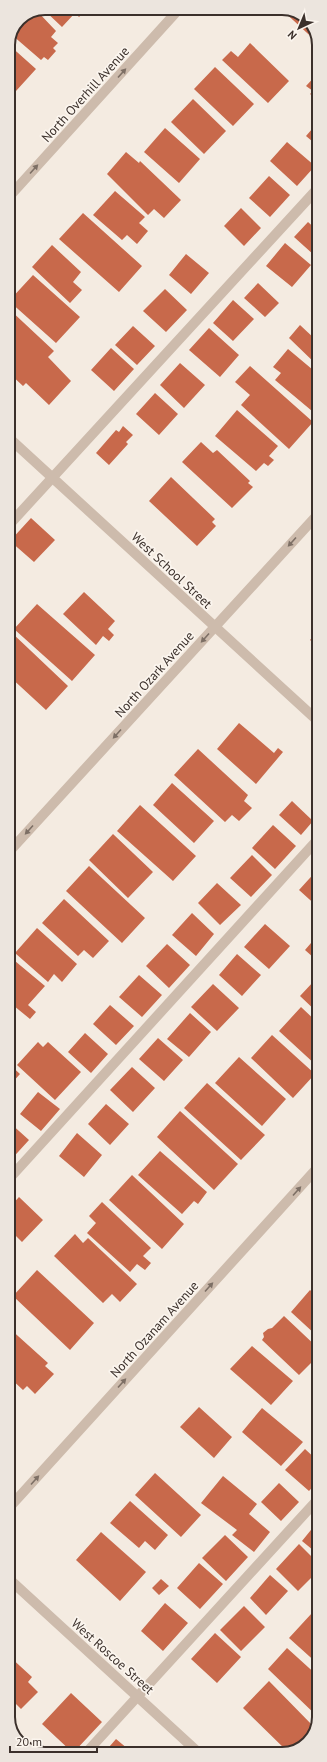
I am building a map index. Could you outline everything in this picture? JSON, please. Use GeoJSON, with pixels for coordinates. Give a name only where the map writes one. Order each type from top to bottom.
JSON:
{"type":"FeatureCollection","features":[{"type":"Feature","properties":{"kind":"street","name":"North Overhill Avenue"},"geometry":{"type":"LineString","coordinates":[[15,190],[174,15]]}},
{"type":"Feature","properties":{"kind":"street"},"geometry":{"type":"LineString","coordinates":[[15,519],[312,195]]}},
{"type":"Feature","properties":{"kind":"street","name":"West School Street"},"geometry":{"type":"LineString","coordinates":[[15,443],[312,716]]}},
{"type":"Feature","properties":{"kind":"street","name":"North Ozark Avenue"},"geometry":{"type":"LineString","coordinates":[[15,845],[312,521]]}},
{"type":"Feature","properties":{"kind":"street"},"geometry":{"type":"LineString","coordinates":[[15,1172],[312,846]]}},
{"type":"Feature","properties":{"kind":"street","name":"North Ozanam Avenue"},"geometry":{"type":"LineString","coordinates":[[15,1501],[312,1174]]}},
{"type":"Feature","properties":{"kind":"street"},"geometry":{"type":"LineString","coordinates":[[91,1747],[312,1506]]}},
{"type":"Feature","properties":{"kind":"street","name":"West Roscoe Street"},"geometry":{"type":"LineString","coordinates":[[15,1584],[192,1747]]}},
{"type":"Feature","properties":{"kind":"building"},"geometry":{"type":"Polygon","coordinates":[[[49,15],[73,15],[62,27],[49,15]]]}},
{"type":"Feature","properties":{"kind":"building"},"geometry":{"type":"Polygon","coordinates":[[[41,16],[56,31],[51,37],[58,43],[53,48],[56,51],[48,60],[44,57],[41,60],[16,39],[20,28],[28,20],[33,17],[41,16]]]}},
{"type":"Feature","properties":{"kind":"building"},"geometry":{"type":"Polygon","coordinates":[[[289,16],[299,20],[306,27],[310,36],[289,16]]]}},
{"type":"Feature","properties":{"kind":"building"},"geometry":{"type":"Polygon","coordinates":[[[250,43],[289,81],[268,103],[222,60],[231,51],[238,57],[250,43]]]}},
{"type":"Feature","properties":{"kind":"building"},"geometry":{"type":"Polygon","coordinates":[[[15,50],[36,69],[16,91],[15,90],[15,50]]]}},
{"type":"Feature","properties":{"kind":"building"},"geometry":{"type":"Polygon","coordinates":[[[215,67],[254,104],[233,126],[194,89],[215,67]]]}},
{"type":"Feature","properties":{"kind":"building"},"geometry":{"type":"Polygon","coordinates":[[[312,80],[312,90],[306,86],[312,80]]]}},
{"type":"Feature","properties":{"kind":"building"},"geometry":{"type":"Polygon","coordinates":[[[193,99],[226,131],[204,154],[171,122],[193,99]]]}},
{"type":"Feature","properties":{"kind":"building"},"geometry":{"type":"Polygon","coordinates":[[[165,128],[200,159],[179,183],[144,152],[165,128]]]}},
{"type":"Feature","properties":{"kind":"building"},"geometry":{"type":"Polygon","coordinates":[[[312,129],[312,141],[306,136],[312,129]]]}},
{"type":"Feature","properties":{"kind":"building"},"geometry":{"type":"Polygon","coordinates":[[[287,142],[312,163],[312,169],[297,186],[270,161],[287,142]]]}},
{"type":"Feature","properties":{"kind":"building"},"geometry":{"type":"Polygon","coordinates":[[[126,152],[139,163],[140,161],[181,200],[164,218],[154,209],[148,215],[107,174],[126,152]]]}},
{"type":"Feature","properties":{"kind":"building"},"geometry":{"type":"Polygon","coordinates":[[[269,176],[290,195],[270,217],[249,198],[269,176]]]}},
{"type":"Feature","properties":{"kind":"building"},"geometry":{"type":"Polygon","coordinates":[[[115,191],[145,217],[139,223],[148,231],[137,244],[127,235],[122,240],[93,215],[115,191]]]}},
{"type":"Feature","properties":{"kind":"building"},"geometry":{"type":"Polygon","coordinates":[[[241,208],[261,228],[244,246],[224,226],[241,208]]]}},
{"type":"Feature","properties":{"kind":"building"},"geometry":{"type":"Polygon","coordinates":[[[83,213],[142,266],[119,292],[59,239],[83,213]]]}},
{"type":"Feature","properties":{"kind":"building"},"geometry":{"type":"Polygon","coordinates":[[[308,222],[312,226],[312,253],[294,237],[308,222]]]}},
{"type":"Feature","properties":{"kind":"building"},"geometry":{"type":"Polygon","coordinates":[[[285,243],[311,265],[292,287],[266,266],[285,243]]]}},
{"type":"Feature","properties":{"kind":"building"},"geometry":{"type":"Polygon","coordinates":[[[52,245],[81,272],[73,282],[82,290],[70,303],[32,267],[52,245]]]}},
{"type":"Feature","properties":{"kind":"building"},"geometry":{"type":"Polygon","coordinates":[[[186,254],[209,273],[191,294],[169,275],[186,254]]]}},
{"type":"Feature","properties":{"kind":"building"},"geometry":{"type":"Polygon","coordinates":[[[33,275],[80,317],[56,343],[15,306],[15,294],[33,275]]]}},
{"type":"Feature","properties":{"kind":"building"},"geometry":{"type":"Polygon","coordinates":[[[258,283],[279,303],[265,317],[244,298],[258,283]]]}},
{"type":"Feature","properties":{"kind":"building"},"geometry":{"type":"Polygon","coordinates":[[[165,289],[187,310],[166,332],[143,311],[165,289]]]}},
{"type":"Feature","properties":{"kind":"building"},"geometry":{"type":"Polygon","coordinates":[[[233,300],[254,319],[233,341],[213,323],[233,300]]]}},
{"type":"Feature","properties":{"kind":"building"},"geometry":{"type":"Polygon","coordinates":[[[15,315],[54,351],[48,357],[71,381],[49,405],[26,383],[23,386],[15,379],[15,315]]]}},
{"type":"Feature","properties":{"kind":"building"},"geometry":{"type":"Polygon","coordinates":[[[300,325],[312,336],[312,360],[289,338],[300,325]]]}},
{"type":"Feature","properties":{"kind":"building"},"geometry":{"type":"Polygon","coordinates":[[[133,326],[155,346],[137,365],[115,345],[133,326]]]}},
{"type":"Feature","properties":{"kind":"building"},"geometry":{"type":"Polygon","coordinates":[[[209,328],[239,355],[220,377],[189,350],[209,328]]]}},
{"type":"Feature","properties":{"kind":"building"},"geometry":{"type":"Polygon","coordinates":[[[111,348],[134,369],[114,391],[91,370],[111,348]]]}},
{"type":"Feature","properties":{"kind":"building"},"geometry":{"type":"Polygon","coordinates":[[[288,349],[312,369],[312,411],[275,380],[281,373],[273,367],[288,349]]]}},
{"type":"Feature","properties":{"kind":"building"},"geometry":{"type":"Polygon","coordinates":[[[180,363],[205,385],[184,408],[160,385],[180,363]]]}},
{"type":"Feature","properties":{"kind":"building"},"geometry":{"type":"Polygon","coordinates":[[[250,366],[312,421],[312,423],[289,449],[241,405],[250,395],[235,382],[250,366]]]}},
{"type":"Feature","properties":{"kind":"building"},"geometry":{"type":"Polygon","coordinates":[[[155,393],[178,414],[159,435],[136,414],[155,393]]]}},
{"type":"Feature","properties":{"kind":"building"},"geometry":{"type":"Polygon","coordinates":[[[237,410],[278,446],[269,456],[274,460],[268,466],[264,463],[256,471],[215,436],[237,410]]]}},
{"type":"Feature","properties":{"kind":"building"},"geometry":{"type":"Polygon","coordinates":[[[123,426],[133,435],[126,442],[128,444],[109,465],[96,453],[116,430],[119,432],[123,426]]]}},
{"type":"Feature","properties":{"kind":"building"},"geometry":{"type":"Polygon","coordinates":[[[201,442],[213,453],[217,450],[250,481],[248,483],[253,487],[232,508],[182,462],[201,442]]]}},
{"type":"Feature","properties":{"kind":"building"},"geometry":{"type":"Polygon","coordinates":[[[171,477],[215,519],[212,522],[216,526],[197,546],[149,501],[171,477]]]}},
{"type":"Feature","properties":{"kind":"building"},"geometry":{"type":"Polygon","coordinates":[[[31,518],[55,540],[34,562],[15,545],[15,536],[31,518]]]}},
{"type":"Feature","properties":{"kind":"building"},"geometry":{"type":"Polygon","coordinates":[[[84,592],[115,621],[108,629],[114,635],[109,641],[103,636],[96,645],[63,614],[84,592]]]}},
{"type":"Feature","properties":{"kind":"building"},"geometry":{"type":"Polygon","coordinates":[[[37,604],[95,655],[72,681],[15,630],[15,628],[37,604]]]}},
{"type":"Feature","properties":{"kind":"building"},"geometry":{"type":"Polygon","coordinates":[[[15,636],[68,686],[46,710],[15,681],[15,636]]]}},
{"type":"Feature","properties":{"kind":"building"},"geometry":{"type":"Polygon","coordinates":[[[239,723],[274,753],[278,748],[283,752],[256,784],[217,749],[239,723]]]}},
{"type":"Feature","properties":{"kind":"building"},"geometry":{"type":"Polygon","coordinates":[[[198,749],[248,795],[244,801],[252,808],[239,821],[232,815],[225,822],[174,775],[198,749]]]}},
{"type":"Feature","properties":{"kind":"building"},"geometry":{"type":"Polygon","coordinates":[[[172,783],[214,821],[194,843],[153,805],[172,783]]]}},
{"type":"Feature","properties":{"kind":"building"},"geometry":{"type":"Polygon","coordinates":[[[292,801],[312,820],[312,822],[301,835],[279,815],[292,801]]]}},
{"type":"Feature","properties":{"kind":"building"},"geometry":{"type":"Polygon","coordinates":[[[140,805],[196,856],[173,881],[117,831],[140,805]]]}},
{"type":"Feature","properties":{"kind":"building"},"geometry":{"type":"Polygon","coordinates":[[[273,825],[296,846],[275,869],[252,848],[273,825]]]}},
{"type":"Feature","properties":{"kind":"building"},"geometry":{"type":"Polygon","coordinates":[[[113,834],[153,872],[128,898],[89,860],[113,834]]]}},
{"type":"Feature","properties":{"kind":"building"},"geometry":{"type":"Polygon","coordinates":[[[252,855],[272,875],[251,897],[230,878],[252,855]]]}},
{"type":"Feature","properties":{"kind":"building"},"geometry":{"type":"Polygon","coordinates":[[[89,866],[145,918],[122,943],[66,891],[89,866]]]}},
{"type":"Feature","properties":{"kind":"building"},"geometry":{"type":"Polygon","coordinates":[[[312,876],[312,902],[299,890],[312,876]]]}},
{"type":"Feature","properties":{"kind":"building"},"geometry":{"type":"Polygon","coordinates":[[[217,883],[241,905],[220,925],[198,903],[217,883]]]}},
{"type":"Feature","properties":{"kind":"building"},"geometry":{"type":"Polygon","coordinates":[[[64,899],[109,941],[93,958],[84,950],[78,956],[42,923],[64,899]]]}},
{"type":"Feature","properties":{"kind":"building"},"geometry":{"type":"Polygon","coordinates":[[[192,913],[214,934],[196,956],[172,935],[192,913]]]}},
{"type":"Feature","properties":{"kind":"building"},"geometry":{"type":"Polygon","coordinates":[[[265,924],[290,946],[269,969],[244,947],[265,924]]]}},
{"type":"Feature","properties":{"kind":"building"},"geometry":{"type":"Polygon","coordinates":[[[37,928],[77,964],[62,982],[54,974],[48,982],[15,953],[37,928]]]}},
{"type":"Feature","properties":{"kind":"building"},"geometry":{"type":"Polygon","coordinates":[[[311,943],[312,956],[305,950],[311,943]]]}},
{"type":"Feature","properties":{"kind":"building"},"geometry":{"type":"Polygon","coordinates":[[[167,944],[190,965],[169,988],[146,966],[167,944]]]}},
{"type":"Feature","properties":{"kind":"building"},"geometry":{"type":"Polygon","coordinates":[[[237,954],[261,975],[242,996],[219,975],[237,954]]]}},
{"type":"Feature","properties":{"kind":"building"},"geometry":{"type":"Polygon","coordinates":[[[15,961],[45,986],[28,1005],[36,1012],[30,1019],[15,1007],[15,961]]]}},
{"type":"Feature","properties":{"kind":"building"},"geometry":{"type":"Polygon","coordinates":[[[139,975],[162,995],[142,1017],[119,997],[139,975]]]}},
{"type":"Feature","properties":{"kind":"building"},"geometry":{"type":"Polygon","coordinates":[[[312,983],[312,1007],[300,996],[312,983]]]}},
{"type":"Feature","properties":{"kind":"building"},"geometry":{"type":"Polygon","coordinates":[[[213,984],[239,1008],[217,1031],[191,1007],[213,984]]]}},
{"type":"Feature","properties":{"kind":"building"},"geometry":{"type":"Polygon","coordinates":[[[110,1005],[134,1026],[116,1045],[93,1024],[110,1005]]]}},
{"type":"Feature","properties":{"kind":"building"},"geometry":{"type":"Polygon","coordinates":[[[301,1007],[312,1017],[312,1061],[279,1031],[301,1007]]]}},
{"type":"Feature","properties":{"kind":"building"},"geometry":{"type":"Polygon","coordinates":[[[190,1013],[211,1032],[189,1057],[167,1039],[190,1013]]]}},
{"type":"Feature","properties":{"kind":"building"},"geometry":{"type":"Polygon","coordinates":[[[85,1033],[108,1054],[91,1073],[68,1052],[85,1033]]]}},
{"type":"Feature","properties":{"kind":"building"},"geometry":{"type":"Polygon","coordinates":[[[272,1035],[312,1071],[312,1077],[293,1098],[251,1058],[272,1035]]]}},
{"type":"Feature","properties":{"kind":"building"},"geometry":{"type":"Polygon","coordinates":[[[158,1038],[183,1060],[164,1081],[139,1059],[158,1038]]]}},
{"type":"Feature","properties":{"kind":"building"},"geometry":{"type":"Polygon","coordinates":[[[38,1042],[43,1047],[48,1042],[81,1072],[55,1100],[17,1065],[38,1042]]]}},
{"type":"Feature","properties":{"kind":"building"},"geometry":{"type":"Polygon","coordinates":[[[239,1057],[286,1099],[262,1126],[215,1083],[239,1057]]]}},
{"type":"Feature","properties":{"kind":"building"},"geometry":{"type":"Polygon","coordinates":[[[132,1067],[155,1088],[133,1112],[110,1090],[132,1067]]]}},
{"type":"Feature","properties":{"kind":"building"},"geometry":{"type":"Polygon","coordinates":[[[15,1069],[20,1074],[15,1080],[15,1069]]]}},
{"type":"Feature","properties":{"kind":"building"},"geometry":{"type":"Polygon","coordinates":[[[207,1083],[265,1135],[241,1160],[184,1108],[207,1083]]]}},
{"type":"Feature","properties":{"kind":"building"},"geometry":{"type":"Polygon","coordinates":[[[38,1092],[60,1109],[41,1131],[20,1114],[38,1092]]]}},
{"type":"Feature","properties":{"kind":"building"},"geometry":{"type":"Polygon","coordinates":[[[106,1104],[129,1124],[110,1145],[88,1124],[106,1104]]]}},
{"type":"Feature","properties":{"kind":"building"},"geometry":{"type":"Polygon","coordinates":[[[180,1111],[238,1164],[214,1190],[157,1137],[180,1111]]]}},
{"type":"Feature","properties":{"kind":"building"},"geometry":{"type":"Polygon","coordinates":[[[15,1127],[29,1140],[15,1155],[15,1127]]]}},
{"type":"Feature","properties":{"kind":"building"},"geometry":{"type":"Polygon","coordinates":[[[77,1133],[102,1155],[84,1177],[59,1156],[77,1133]]]}},
{"type":"Feature","properties":{"kind":"building"},"geometry":{"type":"Polygon","coordinates":[[[160,1151],[207,1192],[198,1204],[194,1201],[182,1214],[138,1175],[160,1151]]]}},
{"type":"Feature","properties":{"kind":"building"},"geometry":{"type":"Polygon","coordinates":[[[132,1175],[184,1224],[162,1249],[109,1200],[132,1175]]]}},
{"type":"Feature","properties":{"kind":"building"},"geometry":{"type":"Polygon","coordinates":[[[19,1197],[43,1220],[22,1242],[15,1235],[15,1201],[19,1197]]]}},
{"type":"Feature","properties":{"kind":"building"},"geometry":{"type":"Polygon","coordinates":[[[102,1202],[151,1248],[143,1256],[151,1263],[145,1270],[137,1264],[130,1272],[87,1233],[96,1223],[89,1216],[102,1202]]]}},
{"type":"Feature","properties":{"kind":"building"},"geometry":{"type":"Polygon","coordinates":[[[75,1234],[83,1243],[88,1238],[137,1284],[120,1302],[112,1294],[103,1303],[54,1256],[75,1234]]]}},
{"type":"Feature","properties":{"kind":"building"},"geometry":{"type":"Polygon","coordinates":[[[37,1270],[94,1323],[70,1350],[15,1298],[15,1294],[37,1270]]]}},
{"type":"Feature","properties":{"kind":"building"},"geometry":{"type":"Polygon","coordinates":[[[310,1290],[312,1292],[312,1331],[291,1312],[310,1290]]]}},
{"type":"Feature","properties":{"kind":"building"},"geometry":{"type":"Polygon","coordinates":[[[284,1316],[312,1342],[312,1362],[299,1375],[262,1340],[264,1337],[263,1333],[272,1328],[284,1316]]]}},
{"type":"Feature","properties":{"kind":"building"},"geometry":{"type":"Polygon","coordinates":[[[15,1333],[48,1363],[45,1366],[54,1374],[35,1394],[27,1386],[23,1390],[15,1383],[15,1333]]]}},
{"type":"Feature","properties":{"kind":"building"},"geometry":{"type":"Polygon","coordinates":[[[252,1346],[293,1381],[271,1405],[230,1369],[252,1346]]]}},
{"type":"Feature","properties":{"kind":"building"},"geometry":{"type":"Polygon","coordinates":[[[199,1407],[232,1437],[214,1458],[180,1427],[199,1407]]]}},
{"type":"Feature","properties":{"kind":"building"},"geometry":{"type":"Polygon","coordinates":[[[262,1408],[303,1442],[281,1466],[242,1432],[262,1408]]]}},
{"type":"Feature","properties":{"kind":"building"},"geometry":{"type":"Polygon","coordinates":[[[305,1449],[312,1456],[312,1488],[309,1491],[285,1470],[305,1449]]]}},
{"type":"Feature","properties":{"kind":"building"},"geometry":{"type":"Polygon","coordinates":[[[155,1473],[201,1515],[181,1537],[135,1495],[155,1473]]]}},
{"type":"Feature","properties":{"kind":"building"},"geometry":{"type":"Polygon","coordinates":[[[223,1476],[257,1504],[249,1514],[270,1532],[254,1552],[232,1535],[237,1530],[201,1503],[223,1476]]]}},
{"type":"Feature","properties":{"kind":"building"},"geometry":{"type":"Polygon","coordinates":[[[279,1483],[299,1502],[281,1521],[261,1502],[279,1483]]]}},
{"type":"Feature","properties":{"kind":"building"},"geometry":{"type":"Polygon","coordinates":[[[130,1501],[168,1535],[155,1550],[145,1541],[139,1548],[110,1523],[130,1501]]]}},
{"type":"Feature","properties":{"kind":"building"},"geometry":{"type":"Polygon","coordinates":[[[312,1529],[312,1549],[302,1541],[312,1529]]]}},
{"type":"Feature","properties":{"kind":"building"},"geometry":{"type":"Polygon","coordinates":[[[101,1532],[146,1572],[120,1601],[76,1560],[101,1532]]]}},
{"type":"Feature","properties":{"kind":"building"},"geometry":{"type":"Polygon","coordinates":[[[225,1535],[248,1557],[226,1581],[202,1558],[225,1535]]]}},
{"type":"Feature","properties":{"kind":"building"},"geometry":{"type":"Polygon","coordinates":[[[299,1544],[312,1557],[312,1577],[298,1591],[276,1569],[299,1544]]]}},
{"type":"Feature","properties":{"kind":"building"},"geometry":{"type":"Polygon","coordinates":[[[199,1563],[223,1584],[200,1609],[177,1588],[199,1563]]]}},
{"type":"Feature","properties":{"kind":"building"},"geometry":{"type":"Polygon","coordinates":[[[270,1575],[288,1591],[266,1615],[250,1598],[270,1575]]]}},
{"type":"Feature","properties":{"kind":"building"},"geometry":{"type":"Polygon","coordinates":[[[161,1579],[169,1586],[159,1595],[152,1588],[161,1579]]]}},
{"type":"Feature","properties":{"kind":"building"},"geometry":{"type":"Polygon","coordinates":[[[165,1603],[188,1623],[163,1651],[141,1631],[165,1603]]]}},
{"type":"Feature","properties":{"kind":"building"},"geometry":{"type":"Polygon","coordinates":[[[244,1606],[265,1627],[241,1651],[220,1630],[244,1606]]]}},
{"type":"Feature","properties":{"kind":"building"},"geometry":{"type":"Polygon","coordinates":[[[312,1613],[312,1659],[289,1638],[312,1613]]]}},
{"type":"Feature","properties":{"kind":"building"},"geometry":{"type":"Polygon","coordinates":[[[215,1633],[241,1657],[217,1683],[191,1659],[215,1633]]]}},
{"type":"Feature","properties":{"kind":"building"},"geometry":{"type":"Polygon","coordinates":[[[287,1648],[312,1671],[312,1711],[268,1669],[287,1648]]]}},
{"type":"Feature","properties":{"kind":"building"},"geometry":{"type":"Polygon","coordinates":[[[15,1661],[32,1677],[28,1682],[38,1692],[21,1709],[15,1703],[15,1661]]]}},
{"type":"Feature","properties":{"kind":"building"},"geometry":{"type":"Polygon","coordinates":[[[269,1681],[311,1724],[310,1727],[305,1737],[300,1741],[283,1747],[243,1708],[269,1681]]]}},
{"type":"Feature","properties":{"kind":"building"},"geometry":{"type":"Polygon","coordinates":[[[71,1693],[102,1722],[79,1747],[67,1747],[42,1724],[71,1693]]]}},
{"type":"Feature","properties":{"kind":"building"},"geometry":{"type":"Polygon","coordinates":[[[116,1739],[126,1747],[109,1747],[116,1739]]]}},
{"type":"Feature","properties":{"kind":"building"},"geometry":{"type":"Polygon","coordinates":[[[35,1741],[41,1747],[37,1746],[32,1744],[35,1741]]]}}]}
